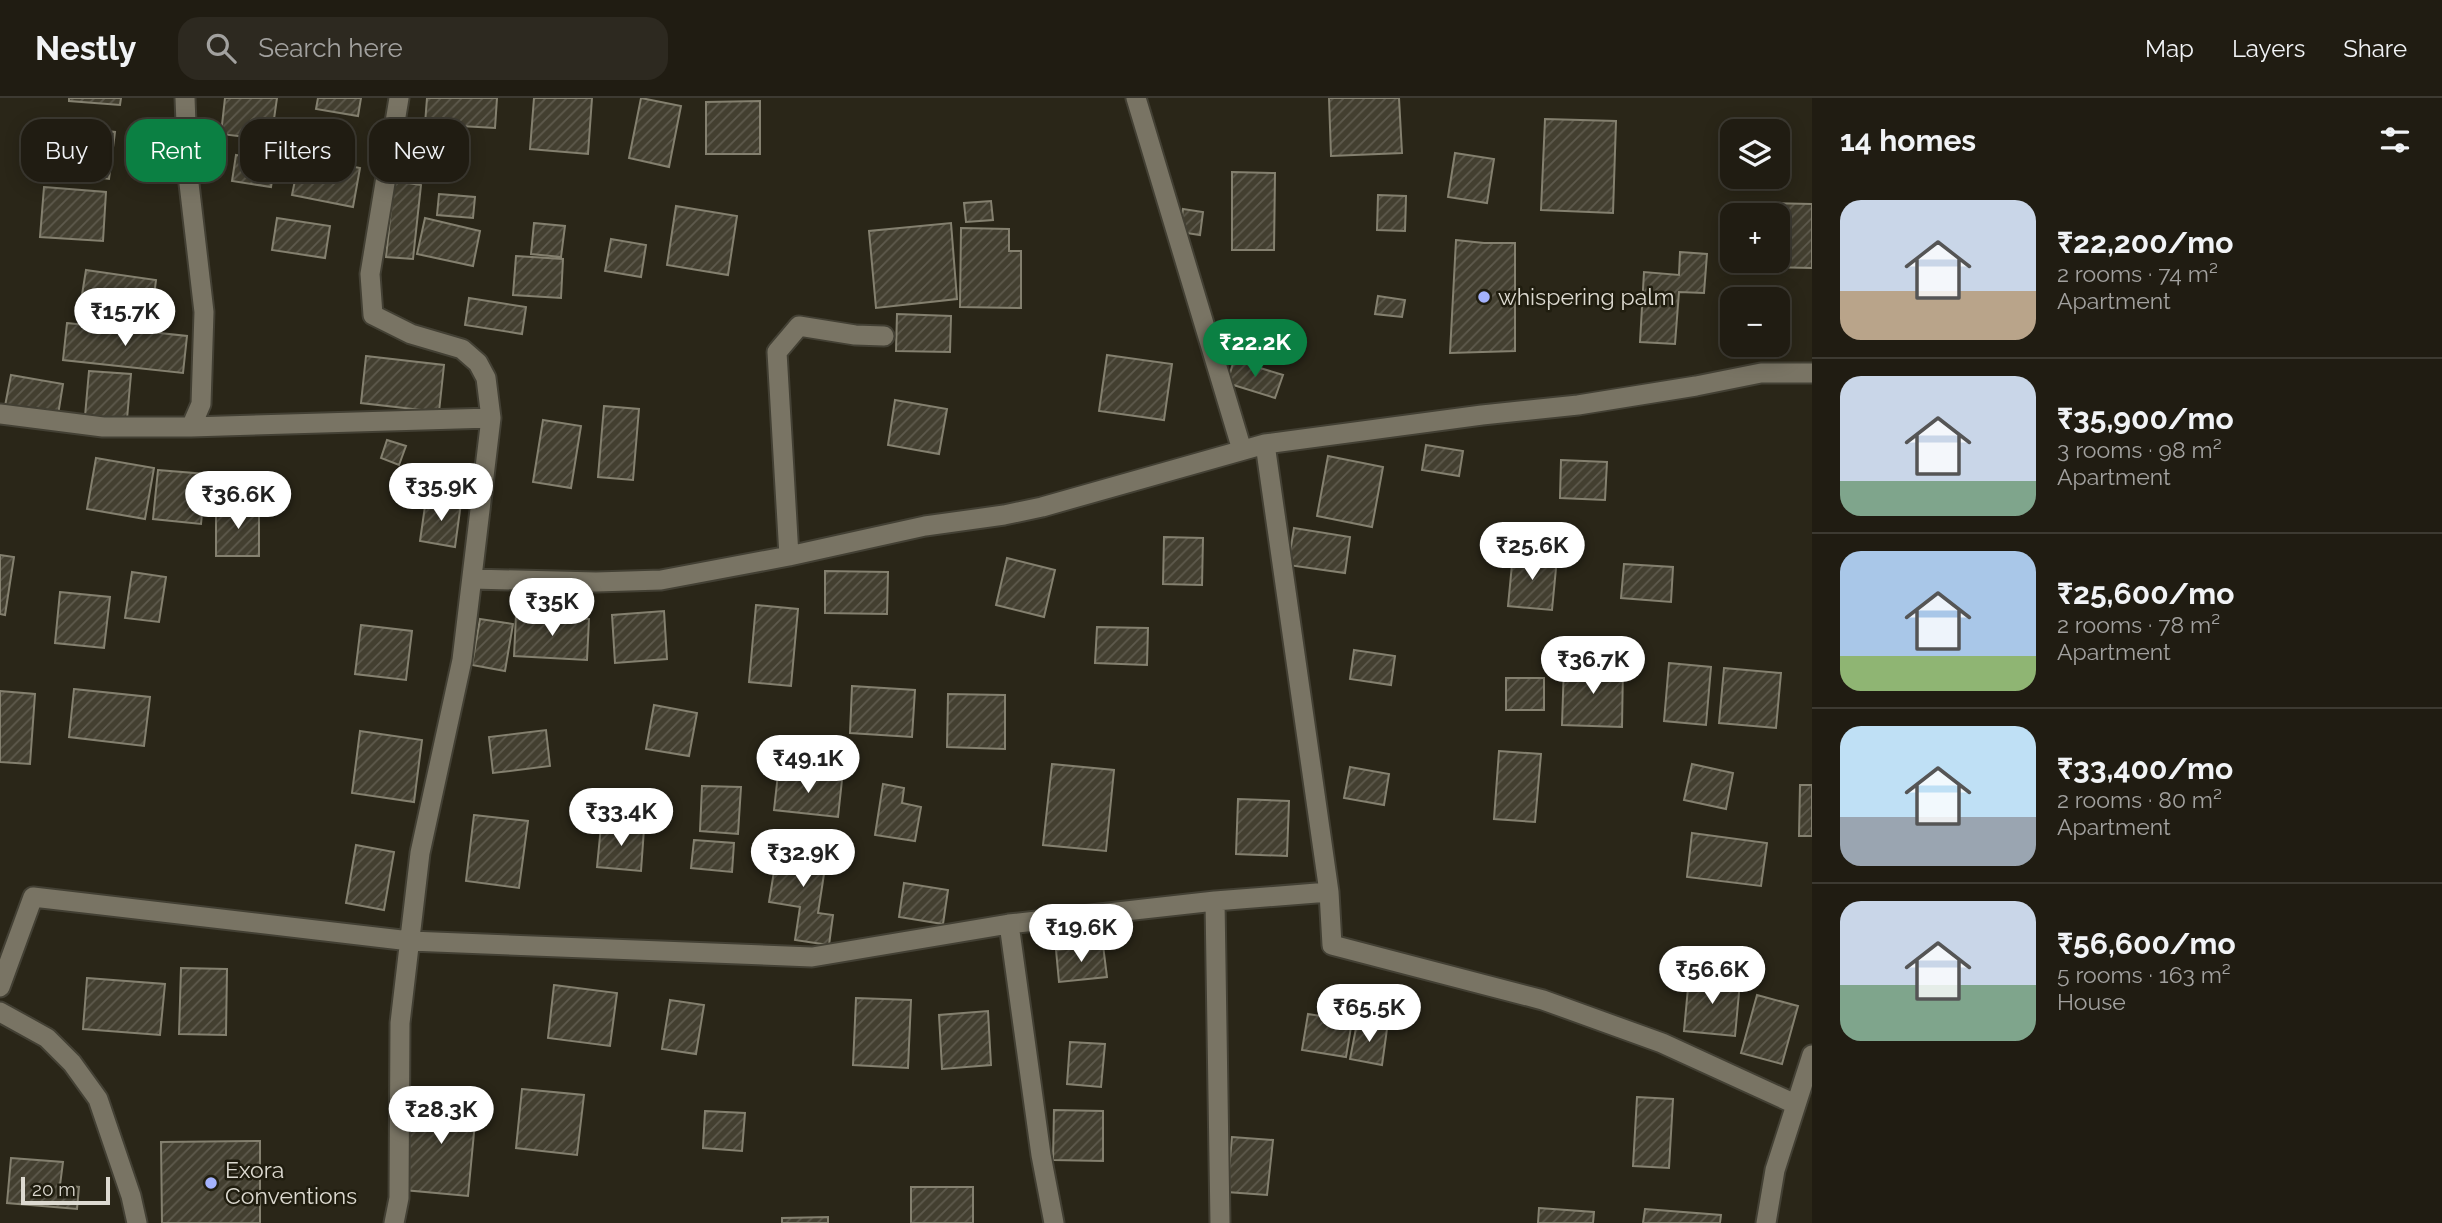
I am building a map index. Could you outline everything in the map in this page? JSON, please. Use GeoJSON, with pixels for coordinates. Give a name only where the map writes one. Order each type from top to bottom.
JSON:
{"type":"FeatureCollection","features":[{"type":"Feature","properties":{"kind":"street"},"geometry":{"type":"LineString","coordinates":[[185,98],[188,175],[204,313],[201,404],[191,427]]}},
{"type":"Feature","properties":{"kind":"street"},"geometry":{"type":"LineString","coordinates":[[394,1223],[398,1198],[400,1023],[420,853],[462,660],[491,418],[486,377],[478,363],[462,349],[411,334],[373,315],[370,274],[399,98]]}},
{"type":"Feature","properties":{"kind":"street"},"geometry":{"type":"LineString","coordinates":[[1136,98],[1242,450]]}},
{"type":"Feature","properties":{"kind":"street"},"geometry":{"type":"LineString","coordinates":[[789,556],[777,352],[799,326],[884,337]]}},
{"type":"Feature","properties":{"kind":"street"},"geometry":{"type":"LineString","coordinates":[[472,579],[596,582],[660,580],[789,556],[925,526],[1042,507],[1265,444],[1578,405],[1761,373],[1812,373]]}},
{"type":"Feature","properties":{"kind":"street"},"geometry":{"type":"LineString","coordinates":[[0,414],[103,427],[491,418]]}},
{"type":"Feature","properties":{"kind":"street"},"geometry":{"type":"LineString","coordinates":[[1265,444],[1329,892],[1332,945],[1543,1000],[1662,1043],[1796,1104]]}},
{"type":"Feature","properties":{"kind":"street"},"geometry":{"type":"LineString","coordinates":[[0,986],[33,897],[410,941],[812,957],[1009,924],[1215,901],[1329,892]]}},
{"type":"Feature","properties":{"kind":"street"},"geometry":{"type":"LineString","coordinates":[[1215,901],[1220,1223]]}},
{"type":"Feature","properties":{"kind":"street"},"geometry":{"type":"LineString","coordinates":[[1009,924],[1041,1155],[1054,1223]]}},
{"type":"Feature","properties":{"kind":"street"},"geometry":{"type":"LineString","coordinates":[[0,1012],[47,1038],[72,1063],[98,1099],[131,1196],[137,1223]]}},
{"type":"Feature","properties":{"kind":"street"},"geometry":{"type":"LineString","coordinates":[[1766,1223],[1776,1170],[1812,1055]]}},
{"type":"Feature","properties":{"kind":"building"},"geometry":{"type":"Polygon","coordinates":[[[69,98],[121,98],[120,105],[69,101],[69,98]]]}},
{"type":"Feature","properties":{"kind":"building"},"geometry":{"type":"Polygon","coordinates":[[[225,98],[277,98],[274,119],[240,119],[240,136],[226,135],[226,119],[223,119],[225,98]]]}},
{"type":"Feature","properties":{"kind":"building"},"geometry":{"type":"Polygon","coordinates":[[[318,98],[361,98],[358,116],[316,109],[318,98]]]}},
{"type":"Feature","properties":{"kind":"building"},"geometry":{"type":"Polygon","coordinates":[[[427,98],[497,98],[495,128],[469,127],[469,119],[425,119],[427,98]]]}},
{"type":"Feature","properties":{"kind":"building"},"geometry":{"type":"Polygon","coordinates":[[[534,98],[592,98],[588,154],[530,149],[534,98]]]}},
{"type":"Feature","properties":{"kind":"building"},"geometry":{"type":"Polygon","coordinates":[[[641,98],[681,106],[669,167],[629,158],[641,98]]]}},
{"type":"Feature","properties":{"kind":"building"},"geometry":{"type":"Polygon","coordinates":[[[1329,98],[1399,98],[1402,153],[1331,156],[1329,98]]]}},
{"type":"Feature","properties":{"kind":"building"},"geometry":{"type":"Polygon","coordinates":[[[760,101],[760,154],[706,154],[706,102],[760,101]]]}},
{"type":"Feature","properties":{"kind":"building"},"geometry":{"type":"Polygon","coordinates":[[[1545,119],[1616,121],[1613,213],[1541,210],[1545,119]]]}},
{"type":"Feature","properties":{"kind":"building"},"geometry":{"type":"Polygon","coordinates":[[[112,132],[115,132],[112,156],[112,132]]]}},
{"type":"Feature","properties":{"kind":"building"},"geometry":{"type":"Polygon","coordinates":[[[1455,153],[1494,159],[1487,203],[1448,197],[1455,153]]]}},
{"type":"Feature","properties":{"kind":"building"},"geometry":{"type":"Polygon","coordinates":[[[236,155],[240,156],[240,182],[272,182],[271,187],[232,181],[236,155]]]}},
{"type":"Feature","properties":{"kind":"building"},"geometry":{"type":"Polygon","coordinates":[[[355,167],[360,168],[353,207],[292,195],[295,182],[355,182],[355,167]]]}},
{"type":"Feature","properties":{"kind":"building"},"geometry":{"type":"Polygon","coordinates":[[[1232,172],[1275,173],[1274,250],[1232,250],[1232,172]]]}},
{"type":"Feature","properties":{"kind":"building"},"geometry":{"type":"Polygon","coordinates":[[[394,182],[421,185],[413,259],[386,257],[394,182]]]}},
{"type":"Feature","properties":{"kind":"building"},"geometry":{"type":"Polygon","coordinates":[[[44,187],[106,192],[103,241],[40,237],[44,187]]]}},
{"type":"Feature","properties":{"kind":"building"},"geometry":{"type":"Polygon","coordinates":[[[439,194],[475,197],[473,218],[437,215],[439,194]]]}},
{"type":"Feature","properties":{"kind":"building"},"geometry":{"type":"Polygon","coordinates":[[[1378,195],[1406,196],[1405,231],[1377,230],[1378,195]]]}},
{"type":"Feature","properties":{"kind":"building"},"geometry":{"type":"Polygon","coordinates":[[[991,201],[993,220],[966,222],[964,203],[991,201]]]}},
{"type":"Feature","properties":{"kind":"building"},"geometry":{"type":"Polygon","coordinates":[[[1790,203],[1812,204],[1812,268],[1790,268],[1790,203]]]}},
{"type":"Feature","properties":{"kind":"building"},"geometry":{"type":"Polygon","coordinates":[[[676,206],[737,216],[728,275],[667,265],[676,206]]]}},
{"type":"Feature","properties":{"kind":"building"},"geometry":{"type":"Polygon","coordinates":[[[1183,209],[1203,212],[1200,235],[1180,232],[1183,209]]]}},
{"type":"Feature","properties":{"kind":"building"},"geometry":{"type":"Polygon","coordinates":[[[277,218],[330,226],[325,258],[272,250],[277,218]]]}},
{"type":"Feature","properties":{"kind":"building"},"geometry":{"type":"Polygon","coordinates":[[[425,218],[480,231],[473,266],[417,254],[425,218]]]}},
{"type":"Feature","properties":{"kind":"building"},"geometry":{"type":"Polygon","coordinates":[[[534,223],[565,226],[561,257],[531,254],[534,223]]]}},
{"type":"Feature","properties":{"kind":"building"},"geometry":{"type":"Polygon","coordinates":[[[951,223],[957,299],[876,308],[869,231],[951,223]]]}},
{"type":"Feature","properties":{"kind":"building"},"geometry":{"type":"Polygon","coordinates":[[[961,228],[1009,229],[1009,251],[1021,251],[1021,308],[960,307],[961,228]]]}},
{"type":"Feature","properties":{"kind":"building"},"geometry":{"type":"Polygon","coordinates":[[[611,239],[646,245],[641,277],[605,271],[611,239]]]}},
{"type":"Feature","properties":{"kind":"building","name":"whispering palm"},"geometry":{"type":"Polygon","coordinates":[[[1456,240],[1515,243],[1515,351],[1450,353],[1456,240]]]}},
{"type":"Feature","properties":{"kind":"building"},"geometry":{"type":"Polygon","coordinates":[[[1680,252],[1707,254],[1704,293],[1679,292],[1675,344],[1640,342],[1644,272],[1679,275],[1680,252]]]}},
{"type":"Feature","properties":{"kind":"building"},"geometry":{"type":"Polygon","coordinates":[[[516,256],[563,259],[561,298],[513,295],[516,256]]]}},
{"type":"Feature","properties":{"kind":"building"},"geometry":{"type":"Polygon","coordinates":[[[86,270],[156,280],[152,312],[81,301],[86,270]]]}},
{"type":"Feature","properties":{"kind":"building"},"geometry":{"type":"Polygon","coordinates":[[[1378,296],[1405,300],[1402,317],[1375,314],[1378,296]]]}},
{"type":"Feature","properties":{"kind":"building"},"geometry":{"type":"Polygon","coordinates":[[[469,298],[526,307],[522,334],[465,325],[469,298]]]}},
{"type":"Feature","properties":{"kind":"building"},"geometry":{"type":"Polygon","coordinates":[[[897,314],[951,316],[950,352],[896,351],[897,314]]]}},
{"type":"Feature","properties":{"kind":"building"},"geometry":{"type":"Polygon","coordinates":[[[67,323],[187,336],[183,373],[63,360],[67,323]]]}},
{"type":"Feature","properties":{"kind":"building"},"geometry":{"type":"Polygon","coordinates":[[[1107,355],[1172,364],[1164,420],[1099,411],[1107,355]]]}},
{"type":"Feature","properties":{"kind":"building"},"geometry":{"type":"Polygon","coordinates":[[[366,356],[444,365],[439,412],[361,403],[366,356]]]}},
{"type":"Feature","properties":{"kind":"building"},"geometry":{"type":"Polygon","coordinates":[[[1234,360],[1283,375],[1275,398],[1227,383],[1234,360]]]}},
{"type":"Feature","properties":{"kind":"building"},"geometry":{"type":"Polygon","coordinates":[[[89,371],[131,374],[127,419],[85,416],[89,371]]]}},
{"type":"Feature","properties":{"kind":"building"},"geometry":{"type":"Polygon","coordinates":[[[11,375],[63,384],[58,415],[5,406],[11,375]]]}},
{"type":"Feature","properties":{"kind":"building"},"geometry":{"type":"Polygon","coordinates":[[[895,400],[947,409],[939,454],[888,445],[895,400]]]}},
{"type":"Feature","properties":{"kind":"building"},"geometry":{"type":"Polygon","coordinates":[[[604,406],[639,409],[633,480],[598,477],[604,406]]]}},
{"type":"Feature","properties":{"kind":"building"},"geometry":{"type":"Polygon","coordinates":[[[543,420],[581,426],[571,488],[533,482],[543,420]]]}},
{"type":"Feature","properties":{"kind":"building"},"geometry":{"type":"Polygon","coordinates":[[[387,440],[406,446],[399,465],[381,458],[387,440]]]}},
{"type":"Feature","properties":{"kind":"building"},"geometry":{"type":"Polygon","coordinates":[[[1426,445],[1463,451],[1459,476],[1422,470],[1426,445]]]}},
{"type":"Feature","properties":{"kind":"building"},"geometry":{"type":"Polygon","coordinates":[[[1328,456],[1383,467],[1372,527],[1317,516],[1328,456]]]}},
{"type":"Feature","properties":{"kind":"building"},"geometry":{"type":"Polygon","coordinates":[[[96,458],[154,468],[145,519],[87,509],[96,458]]]}},
{"type":"Feature","properties":{"kind":"building"},"geometry":{"type":"Polygon","coordinates":[[[1561,460],[1607,462],[1605,500],[1560,498],[1561,460]]]}},
{"type":"Feature","properties":{"kind":"building"},"geometry":{"type":"Polygon","coordinates":[[[158,470],[206,474],[201,524],[153,519],[158,470]]]}},
{"type":"Feature","properties":{"kind":"building"},"geometry":{"type":"Polygon","coordinates":[[[426,499],[461,503],[455,547],[420,541],[426,499]]]}},
{"type":"Feature","properties":{"kind":"building"},"geometry":{"type":"Polygon","coordinates":[[[216,505],[259,505],[259,556],[216,556],[216,505]]]}},
{"type":"Feature","properties":{"kind":"building"},"geometry":{"type":"Polygon","coordinates":[[[1294,528],[1350,537],[1345,573],[1288,565],[1294,528]]]}},
{"type":"Feature","properties":{"kind":"building"},"geometry":{"type":"Polygon","coordinates":[[[1164,537],[1203,538],[1202,585],[1163,584],[1164,537]]]}},
{"type":"Feature","properties":{"kind":"building"},"geometry":{"type":"Polygon","coordinates":[[[1513,554],[1557,558],[1552,610],[1508,606],[1513,554]]]}},
{"type":"Feature","properties":{"kind":"building"},"geometry":{"type":"Polygon","coordinates":[[[0,555],[14,557],[5,615],[0,614],[0,555]]]}},
{"type":"Feature","properties":{"kind":"building"},"geometry":{"type":"Polygon","coordinates":[[[1007,558],[1055,570],[1044,617],[996,605],[1007,558]]]}},
{"type":"Feature","properties":{"kind":"building"},"geometry":{"type":"Polygon","coordinates":[[[1624,564],[1673,567],[1671,602],[1621,598],[1624,564]]]}},
{"type":"Feature","properties":{"kind":"building"},"geometry":{"type":"Polygon","coordinates":[[[825,571],[888,572],[887,614],[825,613],[825,571]]]}},
{"type":"Feature","properties":{"kind":"building"},"geometry":{"type":"Polygon","coordinates":[[[132,572],[166,577],[159,622],[125,618],[132,572]]]}},
{"type":"Feature","properties":{"kind":"building"},"geometry":{"type":"Polygon","coordinates":[[[60,592],[110,597],[104,648],[55,643],[60,592]]]}},
{"type":"Feature","properties":{"kind":"building"},"geometry":{"type":"Polygon","coordinates":[[[756,605],[798,609],[791,686],[749,682],[756,605]]]}},
{"type":"Feature","properties":{"kind":"building"},"geometry":{"type":"Polygon","coordinates":[[[664,611],[667,659],[615,663],[612,615],[664,611]]]}},
{"type":"Feature","properties":{"kind":"building"},"geometry":{"type":"Polygon","coordinates":[[[516,615],[589,619],[587,660],[514,656],[516,615]]]}},
{"type":"Feature","properties":{"kind":"building"},"geometry":{"type":"Polygon","coordinates":[[[480,619],[513,624],[505,671],[472,665],[480,619]]]}},
{"type":"Feature","properties":{"kind":"building"},"geometry":{"type":"Polygon","coordinates":[[[361,625],[412,631],[406,680],[355,674],[361,625]]]}},
{"type":"Feature","properties":{"kind":"building"},"geometry":{"type":"Polygon","coordinates":[[[1097,627],[1148,628],[1147,665],[1095,663],[1097,627]]]}},
{"type":"Feature","properties":{"kind":"building"},"geometry":{"type":"Polygon","coordinates":[[[1354,650],[1395,656],[1391,685],[1350,679],[1354,650]]]}},
{"type":"Feature","properties":{"kind":"building"},"geometry":{"type":"Polygon","coordinates":[[[1669,663],[1711,667],[1706,725],[1664,721],[1669,663]]]}},
{"type":"Feature","properties":{"kind":"building"},"geometry":{"type":"Polygon","coordinates":[[[1564,665],[1623,667],[1622,727],[1562,725],[1564,665]]]}},
{"type":"Feature","properties":{"kind":"building"},"geometry":{"type":"Polygon","coordinates":[[[1724,668],[1781,673],[1776,728],[1719,723],[1724,668]]]}},
{"type":"Feature","properties":{"kind":"building"},"geometry":{"type":"Polygon","coordinates":[[[1506,678],[1544,678],[1544,710],[1506,710],[1506,678]]]}},
{"type":"Feature","properties":{"kind":"building"},"geometry":{"type":"Polygon","coordinates":[[[852,686],[915,690],[912,737],[850,733],[852,686]]]}},
{"type":"Feature","properties":{"kind":"building"},"geometry":{"type":"Polygon","coordinates":[[[74,689],[150,697],[144,746],[69,737],[74,689]]]}},
{"type":"Feature","properties":{"kind":"building"},"geometry":{"type":"Polygon","coordinates":[[[0,691],[35,694],[30,764],[0,762],[0,691]]]}},
{"type":"Feature","properties":{"kind":"building"},"geometry":{"type":"Polygon","coordinates":[[[948,694],[1005,695],[1005,749],[947,747],[948,694]]]}},
{"type":"Feature","properties":{"kind":"building"},"geometry":{"type":"Polygon","coordinates":[[[654,705],[697,713],[689,756],[646,749],[654,705]]]}},
{"type":"Feature","properties":{"kind":"building"},"geometry":{"type":"Polygon","coordinates":[[[546,730],[550,766],[493,773],[489,737],[546,730]]]}},
{"type":"Feature","properties":{"kind":"building"},"geometry":{"type":"Polygon","coordinates":[[[360,731],[422,740],[414,802],[352,793],[360,731]]]}},
{"type":"Feature","properties":{"kind":"building"},"geometry":{"type":"Polygon","coordinates":[[[1499,751],[1541,754],[1535,822],[1494,819],[1499,751]]]}},
{"type":"Feature","properties":{"kind":"building"},"geometry":{"type":"Polygon","coordinates":[[[1052,764],[1114,770],[1106,851],[1043,845],[1052,764]]]}},
{"type":"Feature","properties":{"kind":"building"},"geometry":{"type":"Polygon","coordinates":[[[1692,764],[1733,773],[1726,809],[1684,800],[1692,764]]]}},
{"type":"Feature","properties":{"kind":"building"},"geometry":{"type":"Polygon","coordinates":[[[1350,767],[1389,774],[1384,805],[1344,798],[1350,767]]]}},
{"type":"Feature","properties":{"kind":"building"},"geometry":{"type":"Polygon","coordinates":[[[778,774],[842,780],[838,817],[774,810],[778,774]]]}},
{"type":"Feature","properties":{"kind":"building"},"geometry":{"type":"Polygon","coordinates":[[[883,784],[904,788],[902,803],[921,807],[915,841],[875,835],[883,784]]]}},
{"type":"Feature","properties":{"kind":"building"},"geometry":{"type":"Polygon","coordinates":[[[1800,785],[1812,785],[1812,836],[1799,836],[1800,785]]]}},
{"type":"Feature","properties":{"kind":"building"},"geometry":{"type":"Polygon","coordinates":[[[702,786],[741,787],[738,834],[700,831],[702,786]]]}},
{"type":"Feature","properties":{"kind":"building"},"geometry":{"type":"Polygon","coordinates":[[[1238,799],[1289,801],[1287,856],[1236,854],[1238,799]]]}},
{"type":"Feature","properties":{"kind":"building"},"geometry":{"type":"Polygon","coordinates":[[[474,815],[528,821],[519,888],[466,881],[474,815]]]}},
{"type":"Feature","properties":{"kind":"building"},"geometry":{"type":"Polygon","coordinates":[[[601,826],[644,829],[641,871],[597,867],[601,826]]]}},
{"type":"Feature","properties":{"kind":"building"},"geometry":{"type":"Polygon","coordinates":[[[1692,833],[1767,843],[1761,886],[1687,877],[1692,833]]]}},
{"type":"Feature","properties":{"kind":"building"},"geometry":{"type":"Polygon","coordinates":[[[694,840],[734,843],[732,872],[691,868],[694,840]]]}},
{"type":"Feature","properties":{"kind":"building"},"geometry":{"type":"Polygon","coordinates":[[[779,841],[828,848],[818,913],[833,915],[829,945],[795,940],[800,907],[769,902],[779,841]]]}},
{"type":"Feature","properties":{"kind":"building"},"geometry":{"type":"Polygon","coordinates":[[[356,845],[394,852],[384,910],[346,903],[356,845]]]}},
{"type":"Feature","properties":{"kind":"building"},"geometry":{"type":"Polygon","coordinates":[[[904,883],[948,890],[943,924],[899,917],[904,883]]]}},
{"type":"Feature","properties":{"kind":"building"},"geometry":{"type":"Polygon","coordinates":[[[1103,945],[1107,977],[1059,982],[1056,950],[1103,945]]]}},
{"type":"Feature","properties":{"kind":"building"},"geometry":{"type":"Polygon","coordinates":[[[181,968],[227,969],[226,1035],[179,1034],[181,968]]]}},
{"type":"Feature","properties":{"kind":"building"},"geometry":{"type":"Polygon","coordinates":[[[1689,977],[1740,982],[1735,1036],[1684,1031],[1689,977]]]}},
{"type":"Feature","properties":{"kind":"building"},"geometry":{"type":"Polygon","coordinates":[[[87,978],[165,984],[160,1035],[83,1029],[87,978]]]}},
{"type":"Feature","properties":{"kind":"building"},"geometry":{"type":"Polygon","coordinates":[[[554,985],[617,993],[610,1046],[548,1038],[554,985]]]}},
{"type":"Feature","properties":{"kind":"building"},"geometry":{"type":"Polygon","coordinates":[[[1757,995],[1798,1006],[1782,1064],[1741,1053],[1757,995]]]}},
{"type":"Feature","properties":{"kind":"building"},"geometry":{"type":"Polygon","coordinates":[[[856,998],[911,1000],[908,1068],[853,1065],[856,998]]]}},
{"type":"Feature","properties":{"kind":"building"},"geometry":{"type":"Polygon","coordinates":[[[670,1000],[704,1005],[696,1054],[662,1049],[670,1000]]]}},
{"type":"Feature","properties":{"kind":"building"},"geometry":{"type":"Polygon","coordinates":[[[988,1011],[991,1065],[942,1069],[939,1015],[988,1011]]]}},
{"type":"Feature","properties":{"kind":"building"},"geometry":{"type":"Polygon","coordinates":[[[1308,1014],[1352,1021],[1346,1057],[1302,1050],[1308,1014]]]}},
{"type":"Feature","properties":{"kind":"building"},"geometry":{"type":"Polygon","coordinates":[[[1357,1023],[1387,1029],[1382,1065],[1350,1059],[1357,1023]]]}},
{"type":"Feature","properties":{"kind":"building"},"geometry":{"type":"Polygon","coordinates":[[[1070,1042],[1105,1044],[1101,1087],[1067,1084],[1070,1042]]]}},
{"type":"Feature","properties":{"kind":"building"},"geometry":{"type":"Polygon","coordinates":[[[522,1089],[584,1095],[577,1155],[516,1148],[522,1089]]]}},
{"type":"Feature","properties":{"kind":"building"},"geometry":{"type":"Polygon","coordinates":[[[413,1095],[477,1101],[468,1196],[404,1190],[413,1095]]]}},
{"type":"Feature","properties":{"kind":"building"},"geometry":{"type":"Polygon","coordinates":[[[1637,1097],[1673,1099],[1669,1168],[1633,1166],[1637,1097]]]}},
{"type":"Feature","properties":{"kind":"building"},"geometry":{"type":"Polygon","coordinates":[[[1054,1110],[1103,1111],[1103,1161],[1053,1160],[1054,1110]]]}},
{"type":"Feature","properties":{"kind":"building"},"geometry":{"type":"Polygon","coordinates":[[[705,1111],[745,1113],[742,1151],[703,1148],[705,1111]]]}},
{"type":"Feature","properties":{"kind":"building"},"geometry":{"type":"Polygon","coordinates":[[[1232,1137],[1273,1140],[1267,1195],[1227,1192],[1232,1137]]]}},
{"type":"Feature","properties":{"kind":"building","name":"Exora Conventions"},"geometry":{"type":"Polygon","coordinates":[[[260,1141],[260,1223],[162,1223],[161,1142],[260,1141]]]}},
{"type":"Feature","properties":{"kind":"building"},"geometry":{"type":"Polygon","coordinates":[[[11,1158],[63,1162],[60,1185],[79,1187],[77,1209],[7,1203],[11,1158]]]}},
{"type":"Feature","properties":{"kind":"building"},"geometry":{"type":"Polygon","coordinates":[[[911,1187],[973,1187],[973,1223],[911,1223],[911,1187]]]}},
{"type":"Feature","properties":{"kind":"building"},"geometry":{"type":"Polygon","coordinates":[[[1539,1208],[1594,1212],[1593,1223],[1538,1223],[1539,1208]]]}},
{"type":"Feature","properties":{"kind":"building"},"geometry":{"type":"Polygon","coordinates":[[[1645,1209],[1721,1215],[1720,1223],[1643,1223],[1645,1209]]]}},
{"type":"Feature","properties":{"kind":"building"},"geometry":{"type":"Polygon","coordinates":[[[828,1217],[828,1223],[782,1223],[782,1218],[828,1217]]]}},
{"type":"Feature","properties":{"kind":"place","name":"whispering palm"},"geometry":{"type":"Point","coordinates":[1484,297]}},
{"type":"Feature","properties":{"kind":"place","name":"Exora Conventions"},"geometry":{"type":"Point","coordinates":[211,1183]}}]}
